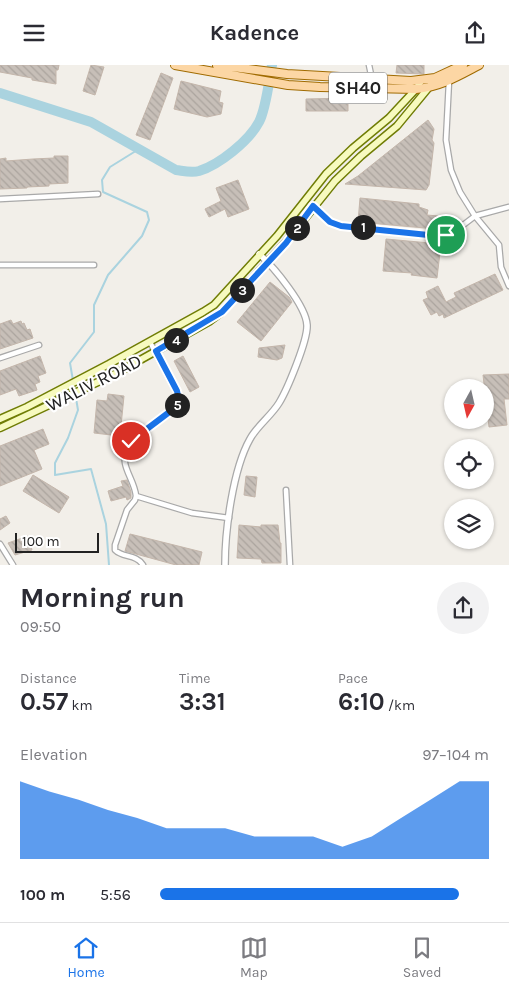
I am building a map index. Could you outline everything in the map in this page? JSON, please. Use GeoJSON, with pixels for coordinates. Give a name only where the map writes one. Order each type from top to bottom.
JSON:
{"type":"FeatureCollection","features":[{"type":"Feature","properties":{"kind":"main road","name":"SH40"},"geometry":{"type":"LineString","coordinates":[[175,65],[372,80],[421,81],[435,78],[463,65]]}},
{"type":"Feature","properties":{"kind":"main road","name":"SH40"},"geometry":{"type":"LineString","coordinates":[[217,65],[288,85],[374,89],[428,88],[450,81],[479,65]]}},
{"type":"Feature","properties":{"kind":"main road","name":"WALIV ROAD"},"geometry":{"type":"LineString","coordinates":[[0,428],[72,395],[156,351],[222,312],[267,261],[286,243],[313,206],[341,175],[397,126],[435,78]]}},
{"type":"Feature","properties":{"kind":"main road","name":"WALIV ROAD"},"geometry":{"type":"LineString","coordinates":[[0,419],[27,407],[150,342],[214,305],[277,236],[326,174],[389,118],[421,81]]}},
{"type":"Feature","properties":{"kind":"street"},"geometry":{"type":"LineString","coordinates":[[369,65],[374,89]]}},
{"type":"Feature","properties":{"kind":"street"},"geometry":{"type":"LineString","coordinates":[[450,81],[446,145],[451,171],[460,192],[474,216],[498,245],[501,267],[509,286]]}},
{"type":"Feature","properties":{"kind":"street"},"geometry":{"type":"LineString","coordinates":[[0,199],[98,194]]}},
{"type":"Feature","properties":{"kind":"street"},"geometry":{"type":"LineString","coordinates":[[313,206],[330,222],[341,226],[438,236],[454,232],[474,216],[509,207]]}},
{"type":"Feature","properties":{"kind":"street"},"geometry":{"type":"LineString","coordinates":[[225,565],[225,548],[235,480],[250,439],[279,403],[298,361],[307,325],[300,304],[267,261],[259,254]]}},
{"type":"Feature","properties":{"kind":"street"},"geometry":{"type":"LineString","coordinates":[[0,265],[94,265]]}},
{"type":"Feature","properties":{"kind":"street"},"geometry":{"type":"LineString","coordinates":[[143,565],[137,558],[119,554],[115,550],[115,545],[128,511],[136,496],[125,463],[126,449],[131,441],[176,407],[179,397],[150,342]]}},
{"type":"Feature","properties":{"kind":"street"},"geometry":{"type":"LineString","coordinates":[[0,358],[39,345]]}},
{"type":"Feature","properties":{"kind":"street"},"geometry":{"type":"LineString","coordinates":[[286,490],[290,565]]}},
{"type":"Feature","properties":{"kind":"street"},"geometry":{"type":"LineString","coordinates":[[136,496],[192,513],[229,518]]}},
{"type":"Feature","properties":{"kind":"street"},"geometry":{"type":"LineString","coordinates":[[0,544],[12,565]]}},
{"type":"Feature","properties":{"kind":"building"},"geometry":{"type":"Polygon","coordinates":[[[0,65],[59,65],[58,70],[56,70],[56,84],[0,72],[0,65]]]}},
{"type":"Feature","properties":{"kind":"building"},"geometry":{"type":"Polygon","coordinates":[[[91,65],[104,67],[95,95],[83,91],[91,65]]]}},
{"type":"Feature","properties":{"kind":"building"},"geometry":{"type":"Polygon","coordinates":[[[397,65],[424,65],[424,74],[396,73],[397,65]]]}},
{"type":"Feature","properties":{"kind":"building"},"geometry":{"type":"Polygon","coordinates":[[[161,73],[173,78],[150,140],[136,135],[161,73]]]}},
{"type":"Feature","properties":{"kind":"building"},"geometry":{"type":"Polygon","coordinates":[[[181,81],[221,91],[219,102],[223,103],[221,114],[207,117],[174,109],[181,81]]]}},
{"type":"Feature","properties":{"kind":"building"},"geometry":{"type":"Polygon","coordinates":[[[348,98],[348,111],[306,111],[306,99],[348,98]]]}},
{"type":"Feature","properties":{"kind":"building"},"geometry":{"type":"Polygon","coordinates":[[[428,120],[434,129],[432,140],[434,143],[429,185],[426,190],[345,184],[358,176],[428,120]]]}},
{"type":"Feature","properties":{"kind":"building"},"geometry":{"type":"Polygon","coordinates":[[[54,156],[68,156],[68,183],[0,189],[0,159],[6,158],[6,161],[54,158],[54,156]]]}},
{"type":"Feature","properties":{"kind":"building"},"geometry":{"type":"Polygon","coordinates":[[[238,180],[249,209],[228,217],[225,209],[209,217],[205,209],[221,201],[216,188],[238,180]]]}},
{"type":"Feature","properties":{"kind":"building"},"geometry":{"type":"Polygon","coordinates":[[[360,198],[419,204],[419,207],[428,210],[427,215],[438,216],[436,229],[358,222],[360,198]]]}},
{"type":"Feature","properties":{"kind":"building"},"geometry":{"type":"Polygon","coordinates":[[[386,239],[441,244],[437,278],[411,275],[412,273],[383,271],[386,239]]]}},
{"type":"Feature","properties":{"kind":"building"},"geometry":{"type":"Polygon","coordinates":[[[495,274],[503,290],[444,318],[443,314],[439,316],[437,312],[431,315],[423,300],[428,298],[426,292],[438,286],[446,302],[456,297],[454,293],[495,274]]]}},
{"type":"Feature","properties":{"kind":"building"},"geometry":{"type":"Polygon","coordinates":[[[270,282],[289,297],[292,302],[261,341],[237,322],[270,282]]]}},
{"type":"Feature","properties":{"kind":"building"},"geometry":{"type":"Polygon","coordinates":[[[11,320],[13,324],[21,321],[22,324],[24,323],[27,330],[30,329],[33,338],[0,349],[0,324],[11,320]]]}},
{"type":"Feature","properties":{"kind":"building"},"geometry":{"type":"Polygon","coordinates":[[[285,345],[282,358],[277,360],[258,357],[259,348],[285,345]]]}},
{"type":"Feature","properties":{"kind":"building"},"geometry":{"type":"Polygon","coordinates":[[[40,356],[46,373],[38,376],[40,382],[35,384],[37,390],[19,396],[16,389],[0,395],[0,371],[40,356]]]}},
{"type":"Feature","properties":{"kind":"building"},"geometry":{"type":"Polygon","coordinates":[[[183,356],[199,387],[190,392],[174,361],[183,356]]]}},
{"type":"Feature","properties":{"kind":"building"},"geometry":{"type":"Polygon","coordinates":[[[509,374],[509,399],[504,399],[507,425],[494,426],[494,379],[483,379],[483,375],[509,374]]]}},
{"type":"Feature","properties":{"kind":"building"},"geometry":{"type":"Polygon","coordinates":[[[108,394],[124,396],[120,436],[94,433],[97,400],[107,401],[108,394]]]}},
{"type":"Feature","properties":{"kind":"building"},"geometry":{"type":"Polygon","coordinates":[[[43,429],[49,444],[34,450],[42,469],[0,486],[0,446],[43,429]]]}},
{"type":"Feature","properties":{"kind":"building"},"geometry":{"type":"Polygon","coordinates":[[[33,475],[69,497],[59,513],[23,491],[33,475]]]}},
{"type":"Feature","properties":{"kind":"building"},"geometry":{"type":"Polygon","coordinates":[[[246,476],[257,477],[255,497],[244,495],[246,476]]]}},
{"type":"Feature","properties":{"kind":"building"},"geometry":{"type":"Polygon","coordinates":[[[127,480],[131,498],[127,500],[126,497],[111,501],[108,491],[123,486],[121,481],[127,480]]]}},
{"type":"Feature","properties":{"kind":"building"},"geometry":{"type":"Polygon","coordinates":[[[6,516],[10,523],[0,530],[0,519],[6,516]]]}},
{"type":"Feature","properties":{"kind":"building"},"geometry":{"type":"Polygon","coordinates":[[[239,525],[261,527],[261,525],[278,525],[281,543],[281,563],[262,563],[261,559],[237,558],[239,525]]]}},
{"type":"Feature","properties":{"kind":"building"},"geometry":{"type":"Polygon","coordinates":[[[130,534],[202,552],[199,565],[176,565],[125,551],[130,534]]]}},
{"type":"Feature","properties":{"kind":"building"},"geometry":{"type":"Polygon","coordinates":[[[28,536],[32,550],[15,555],[8,543],[28,536]]]}},
{"type":"Feature","properties":{"kind":"waterway"},"geometry":{"type":"LineString","coordinates":[[0,93],[91,122],[176,170],[196,172],[207,168],[233,151],[248,137],[259,122],[264,110],[272,65]]}},
{"type":"Feature","properties":{"kind":"waterway"},"geometry":{"type":"LineString","coordinates":[[109,565],[106,524],[91,469],[55,475],[55,463],[68,438],[78,410],[70,363],[94,332],[94,305],[108,275],[142,236],[149,220],[147,212],[103,192],[102,180],[110,167],[139,149]]}},
{"type":"Feature","properties":{"kind":"route"},"geometry":{"type":"LineString","coordinates":[[131,441],[176,407],[178,402],[177,391],[156,351],[210,321],[222,312],[267,261],[286,243],[313,206],[330,222],[341,226],[438,236],[446,235]]}}]}
